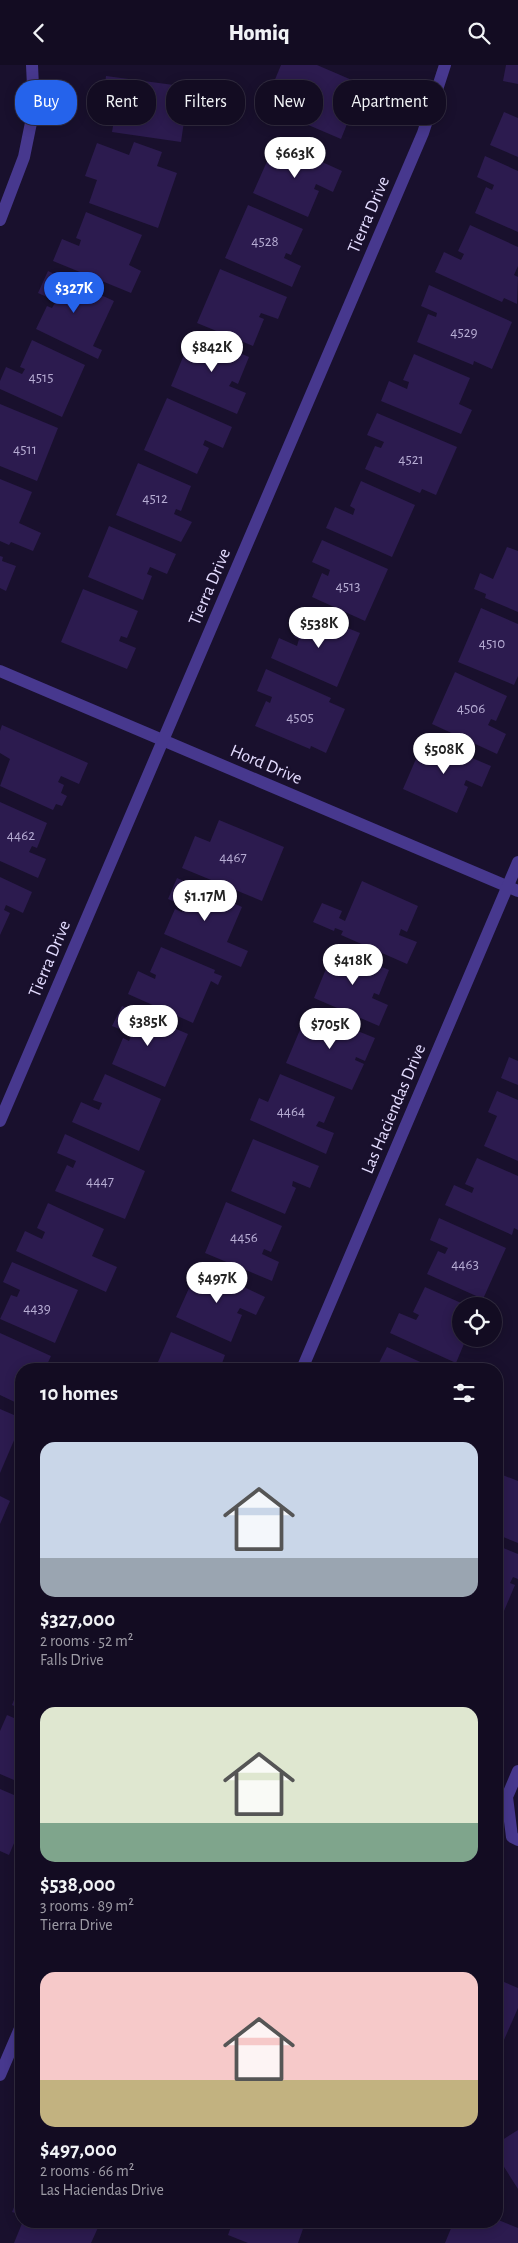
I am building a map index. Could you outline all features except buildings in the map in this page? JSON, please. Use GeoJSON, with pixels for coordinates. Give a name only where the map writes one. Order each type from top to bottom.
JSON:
{"type":"FeatureCollection","features":[{"type":"Feature","properties":{"kind":"street"},"geometry":{"type":"LineString","coordinates":[[0,220],[26,149],[34,108],[32,65]]}},
{"type":"Feature","properties":{"kind":"street","name":"Tierra Drive"},"geometry":{"type":"LineString","coordinates":[[0,1121],[423,133],[445,65]]}},
{"type":"Feature","properties":{"kind":"street","name":"Hord Drive"},"geometry":{"type":"LineString","coordinates":[[0,671],[513,889]]}},
{"type":"Feature","properties":{"kind":"street","name":"Las Haciendas Drive"},"geometry":{"type":"LineString","coordinates":[[305,1363],[513,889],[518,862]]}},
{"type":"Feature","properties":{"kind":"street"},"geometry":{"type":"LineString","coordinates":[[515,1839],[507,1797],[518,1771]]}},
{"type":"Feature","properties":{"kind":"street"},"geometry":{"type":"LineString","coordinates":[[0,2075],[4,2057],[15,2037]]}}]}
